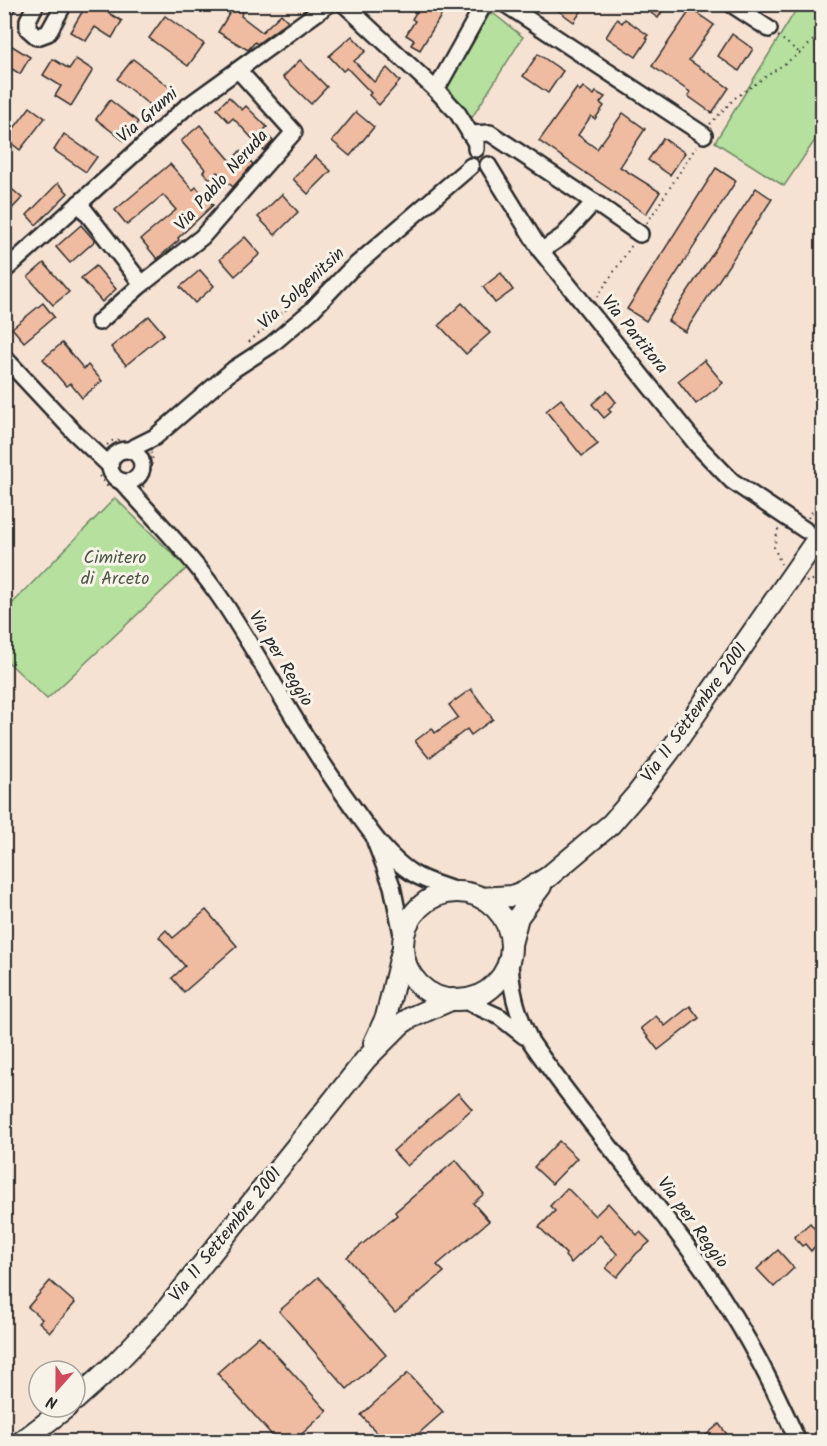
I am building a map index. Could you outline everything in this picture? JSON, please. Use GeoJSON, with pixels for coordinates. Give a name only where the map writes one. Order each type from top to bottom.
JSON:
{"type":"FeatureCollection","features":[{"type":"Feature","properties":{"kind":"main road","name":"Via 11 Settembre 2001"},"geometry":{"type":"LineString","coordinates":[[366,1059],[386,1017],[408,922],[418,908],[441,894],[459,892],[481,898],[512,896],[527,890],[548,877],[611,824],[670,751],[814,534]]}},
{"type":"Feature","properties":{"kind":"main road","name":"Via 11 Settembre 2001"},"geometry":{"type":"LineString","coordinates":[[87,1389],[162,1315],[366,1059],[401,1024],[410,1018],[457,999],[475,996],[488,990],[498,980],[506,968],[519,917],[548,877]]}},
{"type":"Feature","properties":{"kind":"main road","name":"Via 11 Settembre 2001"},"geometry":{"type":"LineString","coordinates":[[481,898],[500,914],[508,930],[510,951]]}},
{"type":"Feature","properties":{"kind":"main road"},"geometry":{"type":"LineString","coordinates":[[403,944],[408,968],[419,984],[434,995],[457,999]]}},
{"type":"Feature","properties":{"kind":"main road"},"geometry":{"type":"LineString","coordinates":[[21,1442],[51,1419]]}},
{"type":"Feature","properties":{"kind":"street"},"geometry":{"type":"LineString","coordinates":[[36,4],[28,20],[28,29],[37,37],[48,33],[64,4]]}},
{"type":"Feature","properties":{"kind":"street","name":"Via Grumi"},"geometry":{"type":"LineString","coordinates":[[4,271],[185,108],[329,4]]}},
{"type":"Feature","properties":{"kind":"street","name":"Via Partitora"},"geometry":{"type":"LineString","coordinates":[[344,4],[457,112],[473,141],[487,152],[490,158],[488,165],[542,251],[698,446],[732,481],[814,534]]}},
{"type":"Feature","properties":{"kind":"street"},"geometry":{"type":"LineString","coordinates":[[436,90],[484,4]]}},
{"type":"Feature","properties":{"kind":"street"},"geometry":{"type":"LineString","coordinates":[[505,4],[704,135]]}},
{"type":"Feature","properties":{"kind":"street"},"geometry":{"type":"LineString","coordinates":[[731,4],[769,29]]}},
{"type":"Feature","properties":{"kind":"street","name":"Via Pablo Neruda"},"geometry":{"type":"LineString","coordinates":[[99,322],[142,284],[202,237],[294,132],[239,70]]}},
{"type":"Feature","properties":{"kind":"street"},"geometry":{"type":"LineString","coordinates":[[488,165],[480,169],[471,166],[469,157],[473,141],[490,133],[640,234]]}},
{"type":"Feature","properties":{"kind":"street","name":"Via Solgenitsin"},"geometry":{"type":"LineString","coordinates":[[126,460],[234,369],[271,345],[311,311],[349,271],[471,166]]}},
{"type":"Feature","properties":{"kind":"street"},"geometry":{"type":"LineString","coordinates":[[542,251],[563,236],[594,202]]}},
{"type":"Feature","properties":{"kind":"street"},"geometry":{"type":"LineString","coordinates":[[79,203],[142,284]]}},
{"type":"Feature","properties":{"kind":"street","name":"Via per Reggio"},"geometry":{"type":"LineString","coordinates":[[4,357],[126,460],[146,508],[196,565],[227,607],[314,752],[373,836],[414,875],[459,892]]}},
{"type":"Feature","properties":{"kind":"street","name":"Via per Reggio"},"geometry":{"type":"LineString","coordinates":[[121,481],[114,476],[126,460]]}},
{"type":"Feature","properties":{"kind":"street","name":"Via per Reggio"},"geometry":{"type":"LineString","coordinates":[[373,836],[392,886],[403,944]]}},
{"type":"Feature","properties":{"kind":"street","name":"Via per Reggio"},"geometry":{"type":"LineString","coordinates":[[510,951],[510,980],[514,1005],[531,1042],[684,1242],[719,1292],[757,1355],[778,1395],[798,1442]]}},
{"type":"Feature","properties":{"kind":"street","name":"Via per Reggio"},"geometry":{"type":"LineString","coordinates":[[457,999],[500,1017],[531,1042]]}},
{"type":"Feature","properties":{"kind":"path"},"geometry":{"type":"LineString","coordinates":[[769,29],[800,52]]}},
{"type":"Feature","properties":{"kind":"path"},"geometry":{"type":"LineString","coordinates":[[589,310],[714,119],[735,98],[800,52],[822,32]]}},
{"type":"Feature","properties":{"kind":"path"},"geometry":{"type":"LineString","coordinates":[[245,346],[329,272]]}},
{"type":"Feature","properties":{"kind":"path"},"geometry":{"type":"LineString","coordinates":[[126,460],[95,462],[100,478],[108,488],[125,494],[126,460],[138,440],[112,441],[126,460],[150,474],[153,455],[126,460]]}},
{"type":"Feature","properties":{"kind":"path"},"geometry":{"type":"LineString","coordinates":[[814,534],[822,497]]}},
{"type":"Feature","properties":{"kind":"path"},"geometry":{"type":"LineString","coordinates":[[774,509],[778,527],[774,547],[781,564]]}},
{"type":"Feature","properties":{"kind":"path"},"geometry":{"type":"LineString","coordinates":[[806,582],[822,577]]}},
{"type":"Feature","properties":{"kind":"green space"},"geometry":{"type":"Polygon","coordinates":[[[799,5],[822,5],[822,130],[784,186],[715,142],[799,5]]]}},
{"type":"Feature","properties":{"kind":"green space"},"geometry":{"type":"Polygon","coordinates":[[[494,14],[523,37],[471,119],[450,94],[448,87],[489,15],[494,14]]]}},
{"type":"Feature","properties":{"kind":"green space","name":"Cimitero di Arceto"},"geometry":{"type":"Polygon","coordinates":[[[115,498],[187,568],[47,699],[5,659],[5,611],[115,498]]]}},
{"type":"Feature","properties":{"kind":"building"},"geometry":{"type":"Polygon","coordinates":[[[4,4],[19,4],[4,25],[4,4]]]}},
{"type":"Feature","properties":{"kind":"building"},"geometry":{"type":"Polygon","coordinates":[[[87,4],[94,4],[122,21],[112,38],[95,27],[86,41],[70,32],[87,4]]]}},
{"type":"Feature","properties":{"kind":"building"},"geometry":{"type":"Polygon","coordinates":[[[235,4],[244,4],[241,16],[262,32],[281,14],[288,21],[257,44],[255,42],[248,50],[218,32],[235,4]]]}},
{"type":"Feature","properties":{"kind":"building"},"geometry":{"type":"Polygon","coordinates":[[[421,4],[434,4],[444,11],[420,50],[411,45],[414,40],[406,35],[415,21],[412,19],[421,4]]]}},
{"type":"Feature","properties":{"kind":"building"},"geometry":{"type":"Polygon","coordinates":[[[549,4],[586,4],[574,22],[549,4]]]}},
{"type":"Feature","properties":{"kind":"building"},"geometry":{"type":"Polygon","coordinates":[[[638,4],[667,4],[658,18],[638,4]]]}},
{"type":"Feature","properties":{"kind":"building"},"geometry":{"type":"Polygon","coordinates":[[[691,9],[714,25],[689,60],[729,88],[712,113],[688,96],[690,92],[652,66],[691,9]]]}},
{"type":"Feature","properties":{"kind":"building"},"geometry":{"type":"Polygon","coordinates":[[[165,16],[204,44],[188,66],[149,38],[165,16]]]}},
{"type":"Feature","properties":{"kind":"building"},"geometry":{"type":"Polygon","coordinates":[[[617,19],[622,23],[625,19],[648,35],[646,37],[648,39],[636,57],[606,37],[617,19]]]}},
{"type":"Feature","properties":{"kind":"building"},"geometry":{"type":"Polygon","coordinates":[[[732,34],[753,49],[739,71],[718,56],[732,34]]]}},
{"type":"Feature","properties":{"kind":"building"},"geometry":{"type":"Polygon","coordinates":[[[352,36],[366,51],[354,61],[374,82],[387,68],[400,81],[379,105],[347,68],[343,71],[329,56],[352,36]]]}},
{"type":"Feature","properties":{"kind":"building"},"geometry":{"type":"Polygon","coordinates":[[[4,41],[30,57],[20,74],[4,64],[4,41]]]}},
{"type":"Feature","properties":{"kind":"building"},"geometry":{"type":"Polygon","coordinates":[[[538,54],[563,71],[548,93],[523,76],[538,54]]]}},
{"type":"Feature","properties":{"kind":"building"},"geometry":{"type":"Polygon","coordinates":[[[53,59],[69,69],[76,59],[93,70],[71,106],[55,96],[61,86],[43,75],[53,59]]]}},
{"type":"Feature","properties":{"kind":"building"},"geometry":{"type":"Polygon","coordinates":[[[133,59],[173,90],[157,111],[117,79],[133,59]]]}},
{"type":"Feature","properties":{"kind":"building"},"geometry":{"type":"Polygon","coordinates":[[[300,60],[327,87],[311,104],[283,77],[300,60]]]}},
{"type":"Feature","properties":{"kind":"building"},"geometry":{"type":"Polygon","coordinates":[[[583,87],[594,95],[596,92],[605,97],[600,103],[604,106],[595,119],[591,116],[578,135],[597,149],[623,113],[645,129],[620,167],[660,192],[646,214],[539,141],[577,88],[580,91],[583,87]]]}},
{"type":"Feature","properties":{"kind":"building"},"geometry":{"type":"Polygon","coordinates":[[[229,97],[242,110],[246,106],[267,127],[263,131],[273,141],[264,151],[233,118],[229,122],[217,109],[229,97]]]}},
{"type":"Feature","properties":{"kind":"building"},"geometry":{"type":"Polygon","coordinates":[[[110,100],[138,122],[124,141],[96,119],[110,100]]]}},
{"type":"Feature","properties":{"kind":"building"},"geometry":{"type":"Polygon","coordinates":[[[30,107],[45,118],[20,150],[6,139],[30,107]]]}},
{"type":"Feature","properties":{"kind":"building"},"geometry":{"type":"Polygon","coordinates":[[[356,112],[374,127],[350,156],[332,141],[356,112]]]}},
{"type":"Feature","properties":{"kind":"building"},"geometry":{"type":"Polygon","coordinates":[[[200,125],[231,161],[240,151],[253,164],[233,187],[217,172],[210,179],[203,172],[205,169],[181,141],[200,125]]]}},
{"type":"Feature","properties":{"kind":"building"},"geometry":{"type":"Polygon","coordinates":[[[64,134],[97,157],[86,172],[54,150],[64,134]]]}},
{"type":"Feature","properties":{"kind":"building"},"geometry":{"type":"Polygon","coordinates":[[[663,138],[685,153],[670,175],[648,160],[663,138]]]}},
{"type":"Feature","properties":{"kind":"building"},"geometry":{"type":"Polygon","coordinates":[[[315,156],[331,171],[308,194],[293,179],[315,156]]]}},
{"type":"Feature","properties":{"kind":"building"},"geometry":{"type":"Polygon","coordinates":[[[170,164],[193,190],[196,187],[213,205],[157,259],[141,239],[176,210],[163,195],[127,225],[115,210],[170,164]]]}},
{"type":"Feature","properties":{"kind":"building"},"geometry":{"type":"Polygon","coordinates":[[[716,168],[736,181],[646,321],[627,309],[716,168]]]}},
{"type":"Feature","properties":{"kind":"building"},"geometry":{"type":"Polygon","coordinates":[[[58,183],[68,193],[36,225],[27,215],[58,183]]]}},
{"type":"Feature","properties":{"kind":"building"},"geometry":{"type":"Polygon","coordinates":[[[756,188],[772,199],[685,332],[668,321],[756,188]]]}},
{"type":"Feature","properties":{"kind":"building"},"geometry":{"type":"Polygon","coordinates":[[[13,190],[22,198],[4,217],[4,198],[13,190]]]}},
{"type":"Feature","properties":{"kind":"building"},"geometry":{"type":"Polygon","coordinates":[[[282,194],[298,212],[275,235],[258,217],[282,194]]]}},
{"type":"Feature","properties":{"kind":"building"},"geometry":{"type":"Polygon","coordinates":[[[81,225],[95,241],[70,263],[56,247],[81,225]]]}},
{"type":"Feature","properties":{"kind":"building"},"geometry":{"type":"Polygon","coordinates":[[[245,237],[260,254],[235,276],[220,259],[245,237]]]}},
{"type":"Feature","properties":{"kind":"building"},"geometry":{"type":"Polygon","coordinates":[[[44,263],[69,292],[53,305],[28,277],[44,263]]]}},
{"type":"Feature","properties":{"kind":"building"},"geometry":{"type":"Polygon","coordinates":[[[96,266],[116,289],[102,302],[81,278],[96,266]]]}},
{"type":"Feature","properties":{"kind":"building"},"geometry":{"type":"Polygon","coordinates":[[[200,270],[214,286],[195,303],[180,287],[200,270]]]}},
{"type":"Feature","properties":{"kind":"building"},"geometry":{"type":"Polygon","coordinates":[[[501,273],[513,290],[495,303],[483,287],[501,273]]]}},
{"type":"Feature","properties":{"kind":"building"},"geometry":{"type":"Polygon","coordinates":[[[43,303],[54,317],[24,342],[12,328],[43,303]]]}},
{"type":"Feature","properties":{"kind":"building"},"geometry":{"type":"Polygon","coordinates":[[[462,303],[490,333],[466,354],[439,325],[462,303]]]}},
{"type":"Feature","properties":{"kind":"building"},"geometry":{"type":"Polygon","coordinates":[[[149,316],[164,334],[126,365],[111,347],[149,316]]]}},
{"type":"Feature","properties":{"kind":"building"},"geometry":{"type":"Polygon","coordinates":[[[62,343],[84,369],[88,365],[102,381],[82,398],[70,383],[66,386],[43,359],[62,343]]]}},
{"type":"Feature","properties":{"kind":"building"},"geometry":{"type":"Polygon","coordinates":[[[704,360],[723,383],[696,404],[678,381],[704,360]]]}},
{"type":"Feature","properties":{"kind":"building"},"geometry":{"type":"Polygon","coordinates":[[[607,391],[616,402],[608,409],[611,412],[604,418],[592,404],[607,391]]]}},
{"type":"Feature","properties":{"kind":"building"},"geometry":{"type":"Polygon","coordinates":[[[561,399],[598,444],[582,456],[546,411],[561,399]]]}},
{"type":"Feature","properties":{"kind":"building"},"geometry":{"type":"Polygon","coordinates":[[[471,689],[493,719],[471,735],[467,729],[429,758],[415,741],[432,728],[435,733],[458,717],[449,705],[471,689]]]}},
{"type":"Feature","properties":{"kind":"building"},"geometry":{"type":"Polygon","coordinates":[[[206,910],[237,946],[184,992],[172,978],[185,966],[159,937],[166,930],[173,938],[206,910]]]}},
{"type":"Feature","properties":{"kind":"building"},"geometry":{"type":"Polygon","coordinates":[[[690,1006],[699,1018],[658,1050],[641,1028],[656,1016],[665,1026],[690,1006]]]}},
{"type":"Feature","properties":{"kind":"building"},"geometry":{"type":"Polygon","coordinates":[[[458,1093],[472,1109],[407,1166],[393,1151],[458,1093]]]}},
{"type":"Feature","properties":{"kind":"building"},"geometry":{"type":"Polygon","coordinates":[[[559,1141],[577,1158],[552,1184],[534,1167],[559,1141]]]}},
{"type":"Feature","properties":{"kind":"building"},"geometry":{"type":"Polygon","coordinates":[[[456,1160],[484,1194],[473,1203],[489,1221],[437,1265],[444,1272],[395,1313],[347,1257],[397,1215],[395,1212],[456,1160]]]}},
{"type":"Feature","properties":{"kind":"building"},"geometry":{"type":"Polygon","coordinates":[[[567,1188],[595,1216],[608,1203],[637,1235],[640,1232],[650,1242],[636,1254],[617,1277],[606,1268],[617,1254],[600,1235],[571,1263],[565,1256],[566,1254],[539,1227],[555,1211],[550,1206],[567,1188]]]}},
{"type":"Feature","properties":{"kind":"building"},"geometry":{"type":"Polygon","coordinates":[[[810,1223],[822,1238],[811,1251],[805,1244],[802,1246],[794,1237],[810,1223]]]}},
{"type":"Feature","properties":{"kind":"building"},"geometry":{"type":"Polygon","coordinates":[[[778,1250],[794,1268],[774,1287],[757,1269],[778,1250]]]}},
{"type":"Feature","properties":{"kind":"building"},"geometry":{"type":"Polygon","coordinates":[[[318,1277],[386,1355],[347,1389],[279,1311],[318,1277]]]}},
{"type":"Feature","properties":{"kind":"building"},"geometry":{"type":"Polygon","coordinates":[[[50,1281],[75,1303],[50,1332],[39,1322],[42,1319],[28,1307],[50,1281]]]}},
{"type":"Feature","properties":{"kind":"building"},"geometry":{"type":"Polygon","coordinates":[[[259,1336],[327,1411],[293,1442],[278,1442],[217,1373],[259,1336]]]}},
{"type":"Feature","properties":{"kind":"building"},"geometry":{"type":"Polygon","coordinates":[[[408,1373],[443,1412],[409,1442],[385,1442],[361,1415],[408,1373]]]}},
{"type":"Feature","properties":{"kind":"building"},"geometry":{"type":"Polygon","coordinates":[[[719,1424],[733,1442],[698,1442],[719,1424]]]}}]}
